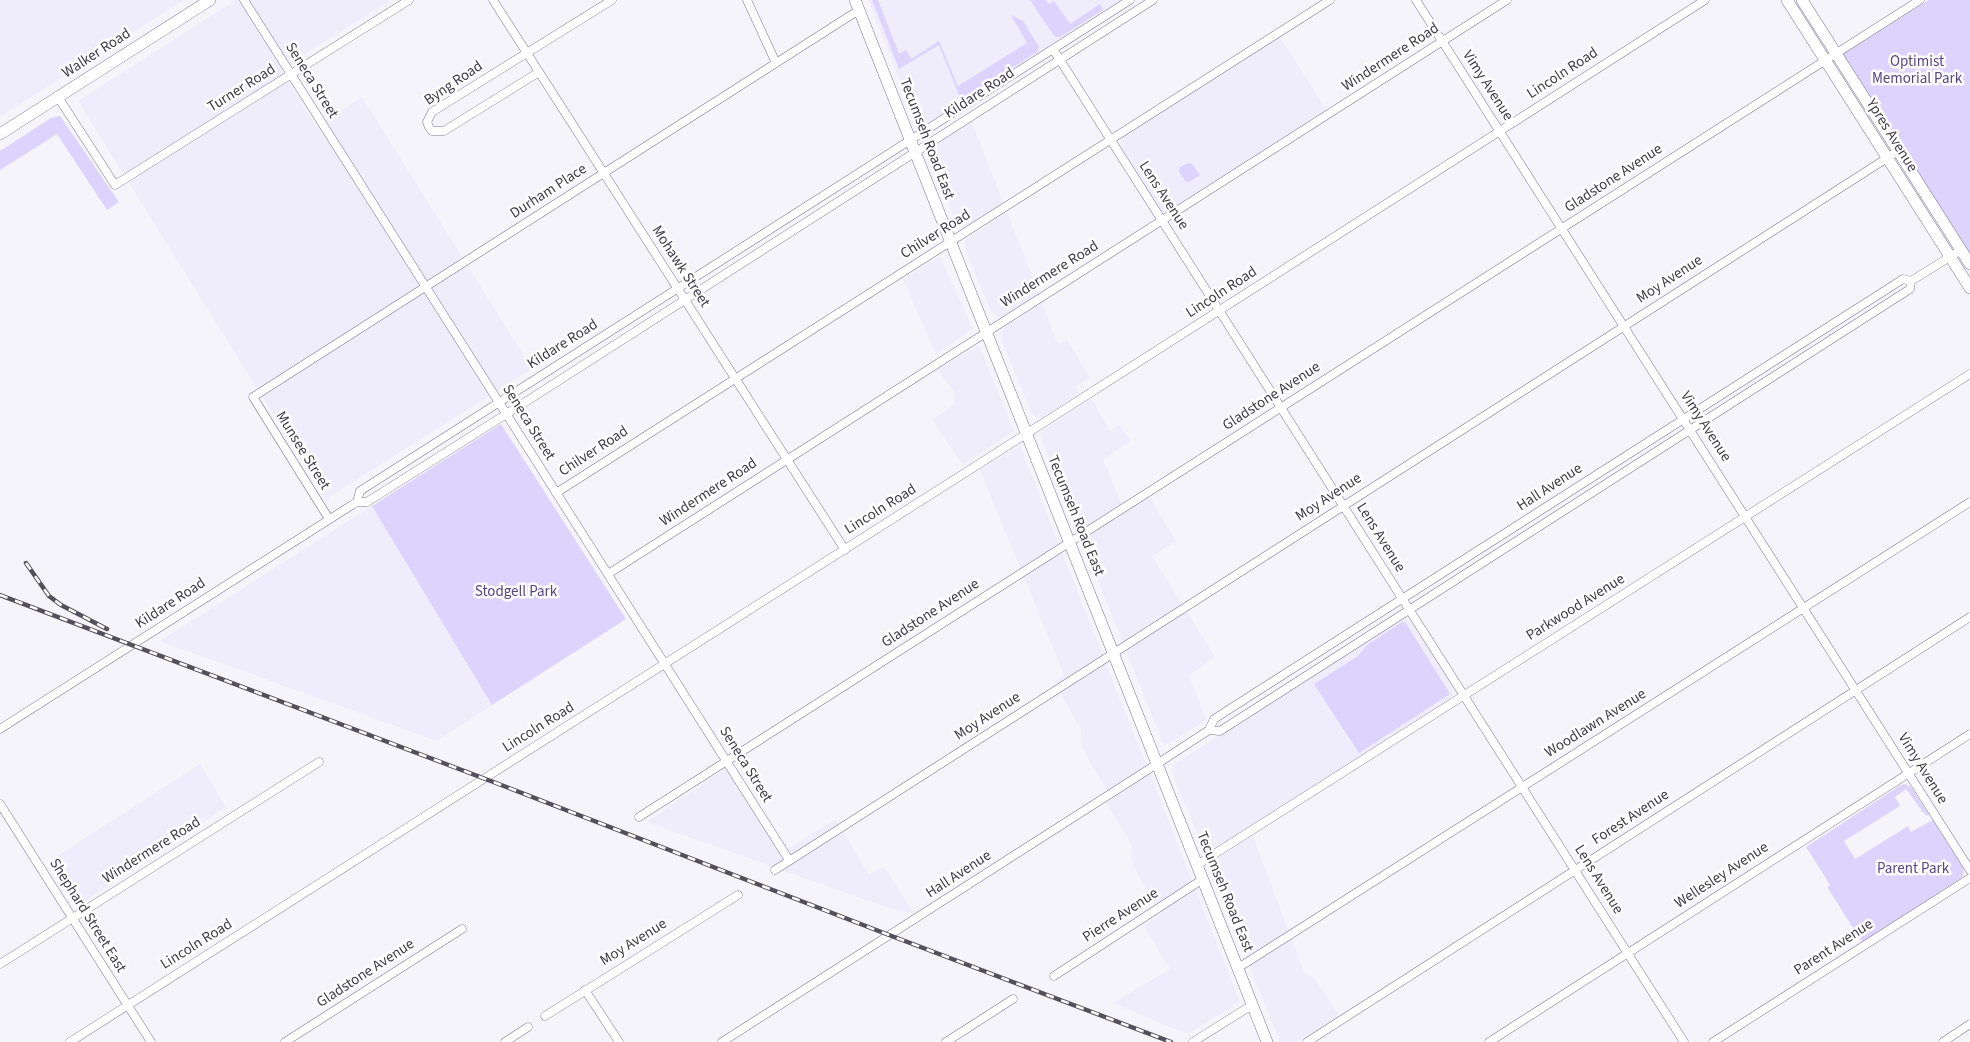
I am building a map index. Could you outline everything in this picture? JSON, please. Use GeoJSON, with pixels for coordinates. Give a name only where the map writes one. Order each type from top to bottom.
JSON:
{"type":"FeatureCollection","features":[{"type":"Feature","properties":{"kind":"main road","name":"Walker Road"},"geometry":{"type":"LineString","coordinates":[[0,134],[210,0]]}},
{"type":"Feature","properties":{"kind":"main road","name":"Ypres Avenue"},"geometry":{"type":"LineString","coordinates":[[1787,0],[1970,288]]}},
{"type":"Feature","properties":{"kind":"main road","name":"Ypres Avenue"},"geometry":{"type":"LineString","coordinates":[[1802,0],[1970,264]]}},
{"type":"Feature","properties":{"kind":"main road","name":"Tecumseh Road East"},"geometry":{"type":"LineString","coordinates":[[857,5],[1267,1042]]}},
{"type":"Feature","properties":{"kind":"street","name":"Seneca Street"},"geometry":{"type":"LineString","coordinates":[[244,0],[789,860]]}},
{"type":"Feature","properties":{"kind":"street","name":"Turner Road"},"geometry":{"type":"LineString","coordinates":[[58,97],[115,185],[409,0]]}},
{"type":"Feature","properties":{"kind":"street","name":"Mohawk Street"},"geometry":{"type":"LineString","coordinates":[[493,0],[845,550]]}},
{"type":"Feature","properties":{"kind":"street","name":"Byng Road"},"geometry":{"type":"LineString","coordinates":[[539,72],[444,131],[432,130],[429,127],[427,122],[432,112],[612,0]]}},
{"type":"Feature","properties":{"kind":"street"},"geometry":{"type":"LineString","coordinates":[[747,0],[776,63]]}},
{"type":"Feature","properties":{"kind":"street","name":"Kildare Road"},"geometry":{"type":"LineString","coordinates":[[357,502],[360,491],[1130,0]]}},
{"type":"Feature","properties":{"kind":"street","name":"Kildare Road"},"geometry":{"type":"LineString","coordinates":[[0,729],[329,519],[357,502],[367,502],[1152,0]]}},
{"type":"Feature","properties":{"kind":"street","name":"Chilver Road"},"geometry":{"type":"LineString","coordinates":[[556,493],[1330,0]]}},
{"type":"Feature","properties":{"kind":"street","name":"Vimy Avenue"},"geometry":{"type":"LineString","coordinates":[[1416,0],[1970,870]]}},
{"type":"Feature","properties":{"kind":"street","name":"Windermere Road"},"geometry":{"type":"LineString","coordinates":[[608,574],[1507,0]]}},
{"type":"Feature","properties":{"kind":"street","name":"Lincoln Road"},"geometry":{"type":"LineString","coordinates":[[70,1042],[845,550],[1705,0]]}},
{"type":"Feature","properties":{"kind":"street","name":"Gladstone Avenue"},"geometry":{"type":"LineString","coordinates":[[639,817],[1920,0]]}},
{"type":"Feature","properties":{"kind":"street","name":"Durham Place"},"geometry":{"type":"LineString","coordinates":[[252,396],[776,63],[857,5]]}},
{"type":"Feature","properties":{"kind":"street","name":"Lens Avenue"},"geometry":{"type":"LineString","coordinates":[[1053,49],[1684,1042]]}},
{"type":"Feature","properties":{"kind":"street","name":"Moy Avenue"},"geometry":{"type":"LineString","coordinates":[[775,870],[1898,151]]}},
{"type":"Feature","properties":{"kind":"street"},"geometry":{"type":"LineString","coordinates":[[765,233],[772,244]]}},
{"type":"Feature","properties":{"kind":"street","name":"Hall Avenue"},"geometry":{"type":"LineString","coordinates":[[722,1042],[1157,764],[1209,730],[1214,719],[1402,598],[1904,279],[1911,281],[1961,250]]}},
{"type":"Feature","properties":{"kind":"street","name":"Hall Avenue"},"geometry":{"type":"LineString","coordinates":[[1209,730],[1220,731],[1910,289],[1911,281]]}},
{"type":"Feature","properties":{"kind":"street","name":"Parkwood Avenue"},"geometry":{"type":"LineString","coordinates":[[1197,865],[1970,374]]}},
{"type":"Feature","properties":{"kind":"street","name":"Munsee Street"},"geometry":{"type":"LineString","coordinates":[[252,396],[329,519]]}},
{"type":"Feature","properties":{"kind":"street","name":"Woodlawn Avenue"},"geometry":{"type":"LineString","coordinates":[[1238,968],[1970,502]]}},
{"type":"Feature","properties":{"kind":"street","name":"Forest Avenue"},"geometry":{"type":"LineString","coordinates":[[1309,1042],[1970,618]]}},
{"type":"Feature","properties":{"kind":"street","name":"Wellesley Avenue"},"geometry":{"type":"LineString","coordinates":[[1489,1042],[1970,734]]}},
{"type":"Feature","properties":{"kind":"street","name":"Windermere Road"},"geometry":{"type":"LineString","coordinates":[[0,964],[319,762]]}},
{"type":"Feature","properties":{"kind":"street","name":"Shephard Street East"},"geometry":{"type":"LineString","coordinates":[[0,804],[151,1042]]}},
{"type":"Feature","properties":{"kind":"street","name":"Parent Avenue"},"geometry":{"type":"LineString","coordinates":[[1713,1042],[1970,878]]}},
{"type":"Feature","properties":{"kind":"street","name":"Pierre Avenue"},"geometry":{"type":"LineString","coordinates":[[1054,976],[1203,879]]}},
{"type":"Feature","properties":{"kind":"street","name":"Moy Avenue"},"geometry":{"type":"LineString","coordinates":[[545,1016],[738,895]]}},
{"type":"Feature","properties":{"kind":"street","name":"Gladstone Avenue"},"geometry":{"type":"LineString","coordinates":[[285,1042],[462,929]]}},
{"type":"Feature","properties":{"kind":"street"},"geometry":{"type":"LineString","coordinates":[[585,990],[619,1042]]}},
{"type":"Feature","properties":{"kind":"street"},"geometry":{"type":"LineString","coordinates":[[946,1042],[1013,1000]]}},
{"type":"Feature","properties":{"kind":"street"},"geometry":{"type":"LineString","coordinates":[[1194,1042],[1252,1005]]}},
{"type":"Feature","properties":{"kind":"street"},"geometry":{"type":"LineString","coordinates":[[1942,1042],[1970,1024]]}},
{"type":"Feature","properties":{"kind":"street"},"geometry":{"type":"LineString","coordinates":[[505,1042],[528,1027]]}},
{"type":"Feature","properties":{"kind":"shaded area"},"geometry":{"type":"Polygon","coordinates":[[[0,0],[184,0],[0,117],[0,0]]]}},
{"type":"Feature","properties":{"kind":"shaded area"},"geometry":{"type":"Polygon","coordinates":[[[236,0],[391,0],[281,69],[316,127],[362,97],[532,369],[326,499],[78,101],[236,0]]]}},
{"type":"Feature","properties":{"kind":"shaded area"},"geometry":{"type":"Polygon","coordinates":[[[868,0],[1122,0],[931,124],[922,126],[916,121],[868,0]]]}},
{"type":"Feature","properties":{"kind":"shaded area"},"geometry":{"type":"Polygon","coordinates":[[[1280,37],[1327,111],[1169,212],[1161,212],[1123,152],[1120,142],[1126,135],[1280,37]]]}},
{"type":"Feature","properties":{"kind":"shaded area"},"geometry":{"type":"Polygon","coordinates":[[[971,121],[1004,204],[972,225],[963,227],[957,223],[932,161],[930,150],[934,144],[971,121]]]}},
{"type":"Feature","properties":{"kind":"shaded area"},"geometry":{"type":"Polygon","coordinates":[[[1007,212],[1039,294],[1004,316],[997,317],[990,310],[965,248],[965,240],[1007,212]]]}},
{"type":"Feature","properties":{"kind":"shaded area"},"geometry":{"type":"Polygon","coordinates":[[[940,256],[973,329],[936,354],[903,280],[940,256]]]}},
{"type":"Feature","properties":{"kind":"shaded area"},"geometry":{"type":"Polygon","coordinates":[[[1042,303],[1058,344],[1067,340],[1090,378],[1075,387],[1079,393],[1042,418],[1032,414],[1002,341],[1002,331],[1042,303]]]}},
{"type":"Feature","properties":{"kind":"shaded area"},"geometry":{"type":"Polygon","coordinates":[[[979,345],[1014,431],[963,465],[932,420],[955,404],[954,392],[938,370],[979,345]]]}},
{"type":"Feature","properties":{"kind":"shaded area"},"geometry":{"type":"Polygon","coordinates":[[[1092,399],[1110,431],[1119,425],[1131,441],[1103,459],[1121,503],[1145,490],[1176,541],[1152,556],[1215,657],[1189,675],[1206,720],[1168,744],[1163,743],[1043,443],[1041,433],[1046,428],[1092,399]]]}},
{"type":"Feature","properties":{"kind":"shaded area"},"geometry":{"type":"Polygon","coordinates":[[[1020,446],[1240,1002],[1187,1034],[1113,1003],[1170,969],[1144,926],[1161,914],[1133,866],[1131,843],[1106,803],[1112,799],[1082,748],[1081,729],[1054,682],[1064,675],[980,470],[1020,446]]]}},
{"type":"Feature","properties":{"kind":"shaded area"},"geometry":{"type":"Polygon","coordinates":[[[372,506],[492,705],[437,741],[160,641],[372,506]]]}},
{"type":"Feature","properties":{"kind":"shaded area"},"geometry":{"type":"Polygon","coordinates":[[[1406,618],[1413,622],[1452,686],[1453,695],[1448,702],[1214,850],[1204,849],[1172,773],[1173,765],[1398,621],[1406,618]]]}},
{"type":"Feature","properties":{"kind":"shaded area"},"geometry":{"type":"Polygon","coordinates":[[[200,764],[226,807],[79,905],[51,860],[200,764]]]}},
{"type":"Feature","properties":{"kind":"shaded area"},"geometry":{"type":"Polygon","coordinates":[[[727,767],[781,853],[836,819],[869,875],[884,866],[914,914],[886,907],[647,822],[727,767]]]}},
{"type":"Feature","properties":{"kind":"shaded area"},"geometry":{"type":"Polygon","coordinates":[[[1253,836],[1303,970],[1307,975],[1314,977],[1339,1016],[1297,1042],[1280,1042],[1212,873],[1211,865],[1216,859],[1253,836]]]}},
{"type":"Feature","properties":{"kind":"green space"},"geometry":{"type":"Polygon","coordinates":[[[872,0],[878,0],[899,54],[906,50],[911,59],[939,41],[958,86],[1027,43],[1011,15],[1023,21],[1039,47],[1037,52],[961,100],[939,45],[899,69],[872,0]]]}},
{"type":"Feature","properties":{"kind":"green space"},"geometry":{"type":"Polygon","coordinates":[[[1030,0],[1046,0],[1049,4],[1054,1],[1070,24],[1100,4],[1103,10],[1060,37],[1057,37],[1054,36],[1030,0]]]}},
{"type":"Feature","properties":{"kind":"green space","name":"Optimist Memorial Park"},"geometry":{"type":"Polygon","coordinates":[[[1929,0],[1970,0],[1970,256],[1842,55],[1929,0]]]}},
{"type":"Feature","properties":{"kind":"green space"},"geometry":{"type":"Polygon","coordinates":[[[60,116],[119,202],[107,210],[57,134],[0,170],[0,151],[51,118],[60,116]]]}},
{"type":"Feature","properties":{"kind":"green space"},"geometry":{"type":"Polygon","coordinates":[[[1188,163],[1192,164],[1200,175],[1189,182],[1185,181],[1179,172],[1180,167],[1188,163]]]}},
{"type":"Feature","properties":{"kind":"green space","name":"Stodgell Park"},"geometry":{"type":"Polygon","coordinates":[[[501,424],[626,619],[492,705],[372,506],[501,424]]]}},
{"type":"Feature","properties":{"kind":"green space"},"geometry":{"type":"Polygon","coordinates":[[[1402,622],[1405,622],[1450,694],[1359,753],[1314,684],[1358,656],[1367,645],[1402,622]]]}},
{"type":"Feature","properties":{"kind":"green space","name":"Parent Park"},"geometry":{"type":"Polygon","coordinates":[[[1905,784],[1911,787],[1929,815],[1927,816],[1922,811],[1906,789],[1895,797],[1900,806],[1844,841],[1855,859],[1908,826],[1911,832],[1933,820],[1963,867],[1964,873],[1961,878],[1862,942],[1827,887],[1830,885],[1806,847],[1905,784]]]}},
{"type":"Feature","properties":{"kind":"railway"},"geometry":{"type":"LineString","coordinates":[[26,563],[49,596],[61,605],[107,629]]}},
{"type":"Feature","properties":{"kind":"railway"},"geometry":{"type":"LineString","coordinates":[[0,595],[1171,1042]]}}]}
